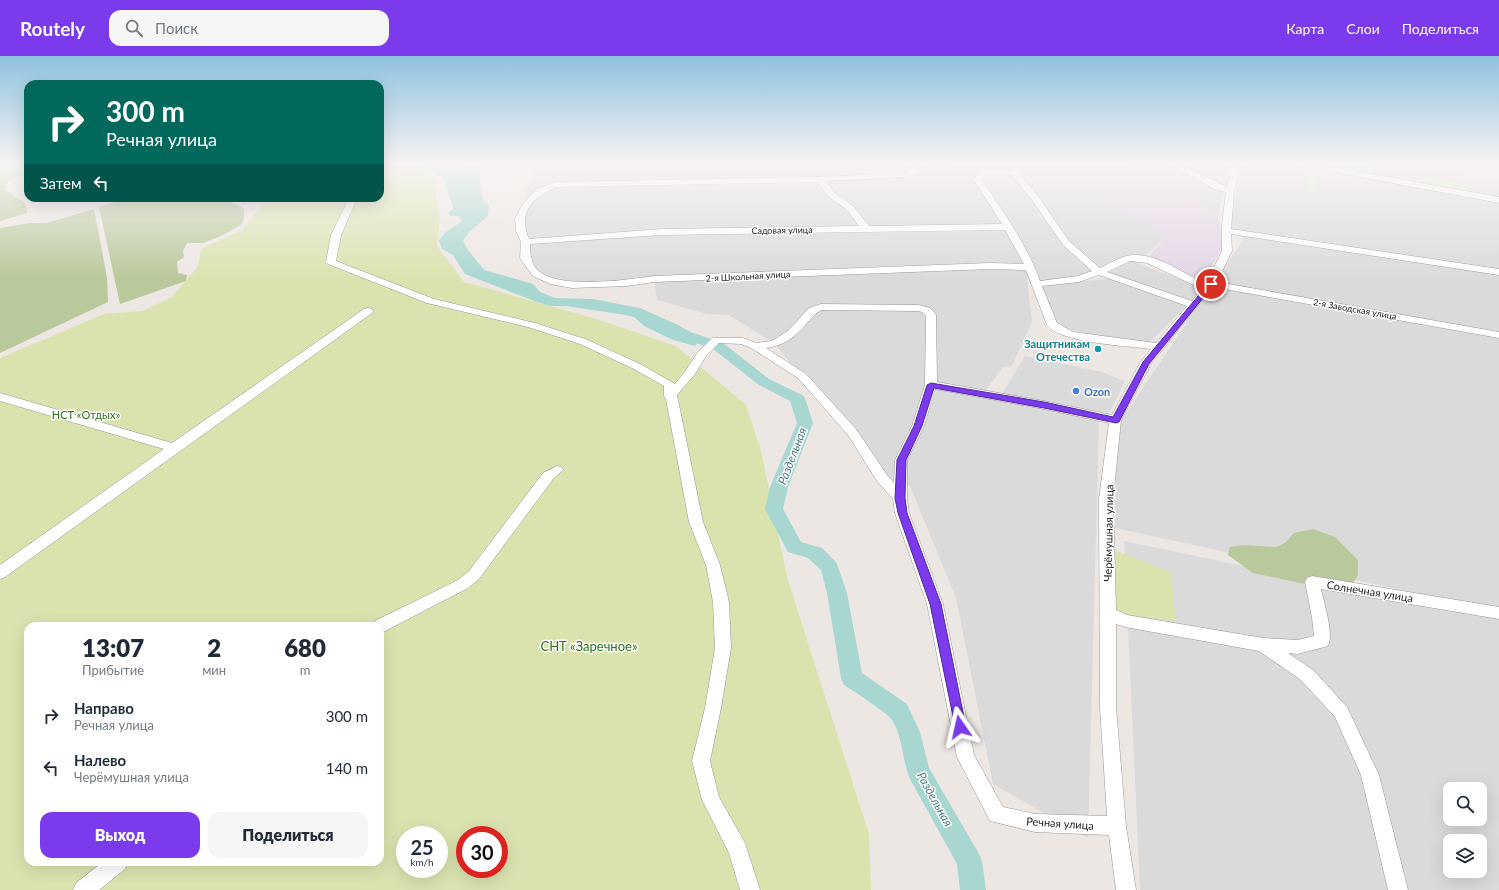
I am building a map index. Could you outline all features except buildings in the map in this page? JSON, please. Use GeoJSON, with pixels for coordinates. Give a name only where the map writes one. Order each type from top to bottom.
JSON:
{"type":"FeatureCollection","features":[{"type":"Feature","properties":{"kind":"street"},"geometry":{"type":"LineString","coordinates":[[351,202],[336,235],[331,262],[432,301],[531,325],[584,342],[638,367],[669,384],[670,396],[696,522],[714,565],[721,602],[723,648],[714,708],[701,761],[711,800],[738,850],[750,890]]}},
{"type":"Feature","properties":{"kind":"street","name":"2-я Школьная улица"},"geometry":{"type":"LineString","coordinates":[[530,202],[519,219],[521,231],[526,242],[525,258],[536,274],[554,282],[572,285],[628,283],[654,279],[781,274],[990,266],[1030,267]]}},
{"type":"Feature","properties":{"kind":"street"},"geometry":{"type":"LineString","coordinates":[[842,202],[850,208],[866,229]]}},
{"type":"Feature","properties":{"kind":"street"},"geometry":{"type":"LineString","coordinates":[[992,202],[1030,267],[1052,325],[1057,329],[1071,335],[1159,347]]}},
{"type":"Feature","properties":{"kind":"street"},"geometry":{"type":"LineString","coordinates":[[1038,202],[1066,243],[1099,272],[1193,305]]}},
{"type":"Feature","properties":{"kind":"street","name":"Черёмушная улица"},"geometry":{"type":"LineString","coordinates":[[1126,890],[1117,826],[1108,707],[1106,499],[1116,420],[1146,363],[1209,286],[1227,251],[1226,231],[1229,202]]}},
{"type":"Feature","properties":{"kind":"street","name":"Садовая улица"},"geometry":{"type":"LineString","coordinates":[[526,242],[662,232],[1008,227]]}},
{"type":"Feature","properties":{"kind":"street"},"geometry":{"type":"LineString","coordinates":[[1226,231],[1499,272]]}},
{"type":"Feature","properties":{"kind":"street","name":"2-я Заводская улица"},"geometry":{"type":"LineString","coordinates":[[1036,284],[1079,279],[1099,272],[1114,264],[1134,258],[1156,264],[1196,284],[1499,335]]}},
{"type":"Feature","properties":{"kind":"street","name":"Речная улица"},"geometry":{"type":"LineString","coordinates":[[755,346],[775,344],[793,332],[813,310],[821,307],[918,308],[926,310],[931,316],[931,385],[918,426],[901,460],[900,498],[902,513],[935,604],[966,757],[997,815],[1035,822],[1117,826]]}},
{"type":"Feature","properties":{"kind":"street"},"geometry":{"type":"LineString","coordinates":[[0,573],[368,311]]}},
{"type":"Feature","properties":{"kind":"street"},"geometry":{"type":"LineString","coordinates":[[670,396],[691,372],[702,354],[716,340],[743,341],[755,346],[802,376],[852,432],[882,478],[900,498]]}},
{"type":"Feature","properties":{"kind":"street"},"geometry":{"type":"LineString","coordinates":[[931,385],[1044,405],[1116,420]]}},
{"type":"Feature","properties":{"kind":"street"},"geometry":{"type":"LineString","coordinates":[[0,397],[174,448]]}},
{"type":"Feature","properties":{"kind":"street"},"geometry":{"type":"LineString","coordinates":[[384,624],[463,584],[474,575],[548,476],[557,470]]}},
{"type":"Feature","properties":{"kind":"street","name":"Солнечная улица"},"geometry":{"type":"LineString","coordinates":[[1108,614],[1125,621],[1263,645],[1298,647],[1322,641],[1320,618],[1312,582],[1499,613]]}},
{"type":"Feature","properties":{"kind":"street","name":"Солнечная улица"},"geometry":{"type":"LineString","coordinates":[[1263,645],[1307,675],[1341,712],[1370,775],[1398,890]]}},
{"type":"Feature","properties":{"kind":"street"},"geometry":{"type":"LineString","coordinates":[[84,890],[113,866]]}},
{"type":"Feature","properties":{"kind":"shaded area"},"geometry":{"type":"Polygon","coordinates":[[[525,202],[1112,202],[1125,213],[1165,238],[1137,263],[1197,286],[1193,305],[1188,304],[1146,346],[1059,327],[1041,286],[1115,278],[1099,272],[1068,281],[1027,279],[1032,322],[1012,366],[1003,367],[983,394],[1099,421],[1088,838],[993,784],[956,598],[910,486],[882,478],[775,344],[729,315],[707,314],[657,300],[654,279],[572,285],[536,274],[521,231],[525,202]]]}},
{"type":"Feature","properties":{"kind":"shaded area"},"geometry":{"type":"Polygon","coordinates":[[[1112,202],[1196,202],[1218,215],[1223,246],[1203,283],[1144,262],[1165,238],[1125,213],[1112,202]]]}},
{"type":"Feature","properties":{"kind":"shaded area"},"geometry":{"type":"Polygon","coordinates":[[[1196,202],[1222,202],[1218,215],[1196,202]]]}},
{"type":"Feature","properties":{"kind":"shaded area"},"geometry":{"type":"Polygon","coordinates":[[[1234,202],[1499,202],[1499,271],[1231,231],[1234,202]]]}},
{"type":"Feature","properties":{"kind":"shaded area"},"geometry":{"type":"Polygon","coordinates":[[[1245,237],[1499,275],[1499,611],[1115,528],[1117,426],[1245,237]]]}},
{"type":"Feature","properties":{"kind":"shaded area"},"geometry":{"type":"Polygon","coordinates":[[[1025,356],[1102,372],[1125,381],[1108,416],[1002,394],[1025,356]]]}},
{"type":"Feature","properties":{"kind":"shaded area"},"geometry":{"type":"Polygon","coordinates":[[[1124,541],[1499,619],[1499,890],[1140,890],[1124,541]]]}},
{"type":"Feature","properties":{"kind":"green space"},"geometry":{"type":"Polygon","coordinates":[[[0,202],[23,202],[26,204],[27,213],[0,221],[0,202]]]}},
{"type":"Feature","properties":{"kind":"green space"},"geometry":{"type":"Polygon","coordinates":[[[115,202],[230,202],[244,208],[244,219],[241,225],[221,236],[203,243],[187,243],[183,251],[184,257],[177,262],[178,273],[187,275],[186,281],[120,304],[99,207],[115,202]]]}},
{"type":"Feature","properties":{"kind":"green space","name":"СНТ «Заречное»"},"geometry":{"type":"Polygon","coordinates":[[[265,202],[437,202],[440,219],[437,246],[464,282],[593,318],[676,346],[746,405],[761,451],[787,577],[869,834],[871,890],[0,890],[0,358],[104,314],[143,311],[172,297],[197,268],[202,248],[242,230],[265,202]]]}},
{"type":"Feature","properties":{"kind":"green space"},"geometry":{"type":"Polygon","coordinates":[[[94,209],[107,277],[108,302],[0,353],[0,228],[30,223],[46,223],[94,209]]]}},
{"type":"Feature","properties":{"kind":"green space"},"geometry":{"type":"Polygon","coordinates":[[[1313,529],[1335,537],[1358,560],[1358,575],[1347,593],[1253,573],[1228,555],[1230,547],[1243,545],[1276,547],[1285,543],[1294,533],[1313,529]]]}},
{"type":"Feature","properties":{"kind":"green space"},"geometry":{"type":"Polygon","coordinates":[[[1114,550],[1171,572],[1176,621],[1113,613],[1114,550]]]}},
{"type":"Feature","properties":{"kind":"water"},"geometry":{"type":"Polygon","coordinates":[[[451,202],[483,202],[489,205],[488,216],[469,232],[463,241],[468,250],[484,270],[533,284],[540,292],[555,298],[593,299],[640,308],[678,325],[692,333],[700,340],[695,346],[673,340],[644,326],[634,317],[626,315],[566,306],[550,306],[465,274],[453,255],[442,249],[439,240],[446,232],[462,221],[458,216],[451,216],[448,213],[454,209],[451,202]]]}},
{"type":"Feature","properties":{"kind":"waterway","name":"Раздельная"},"geometry":{"type":"LineString","coordinates":[[679,332],[718,346],[764,382],[797,398],[805,423],[779,487],[774,509],[795,547],[815,553],[829,567],[837,593],[852,678],[899,711],[909,732],[918,771],[969,861],[973,890]]}},
{"type":"Feature","properties":{"kind":"place","name":"Защитникам Отечества"},"geometry":{"type":"Point","coordinates":[1098,349]}},
{"type":"Feature","properties":{"kind":"place","name":"Ozon"},"geometry":{"type":"Point","coordinates":[1076,391]}},
{"type":"Feature","properties":{"kind":"route"},"geometry":{"type":"LineString","coordinates":[[960,727],[935,604],[902,513],[900,498],[901,460],[918,426],[931,385],[1044,405],[1116,420],[1146,363],[1211,284]]}},
{"type":"Feature","properties":{"kind":"park label","name":"НСТ «Отдых»"},"geometry":{"type":"Point","coordinates":[86,414]}}]}
